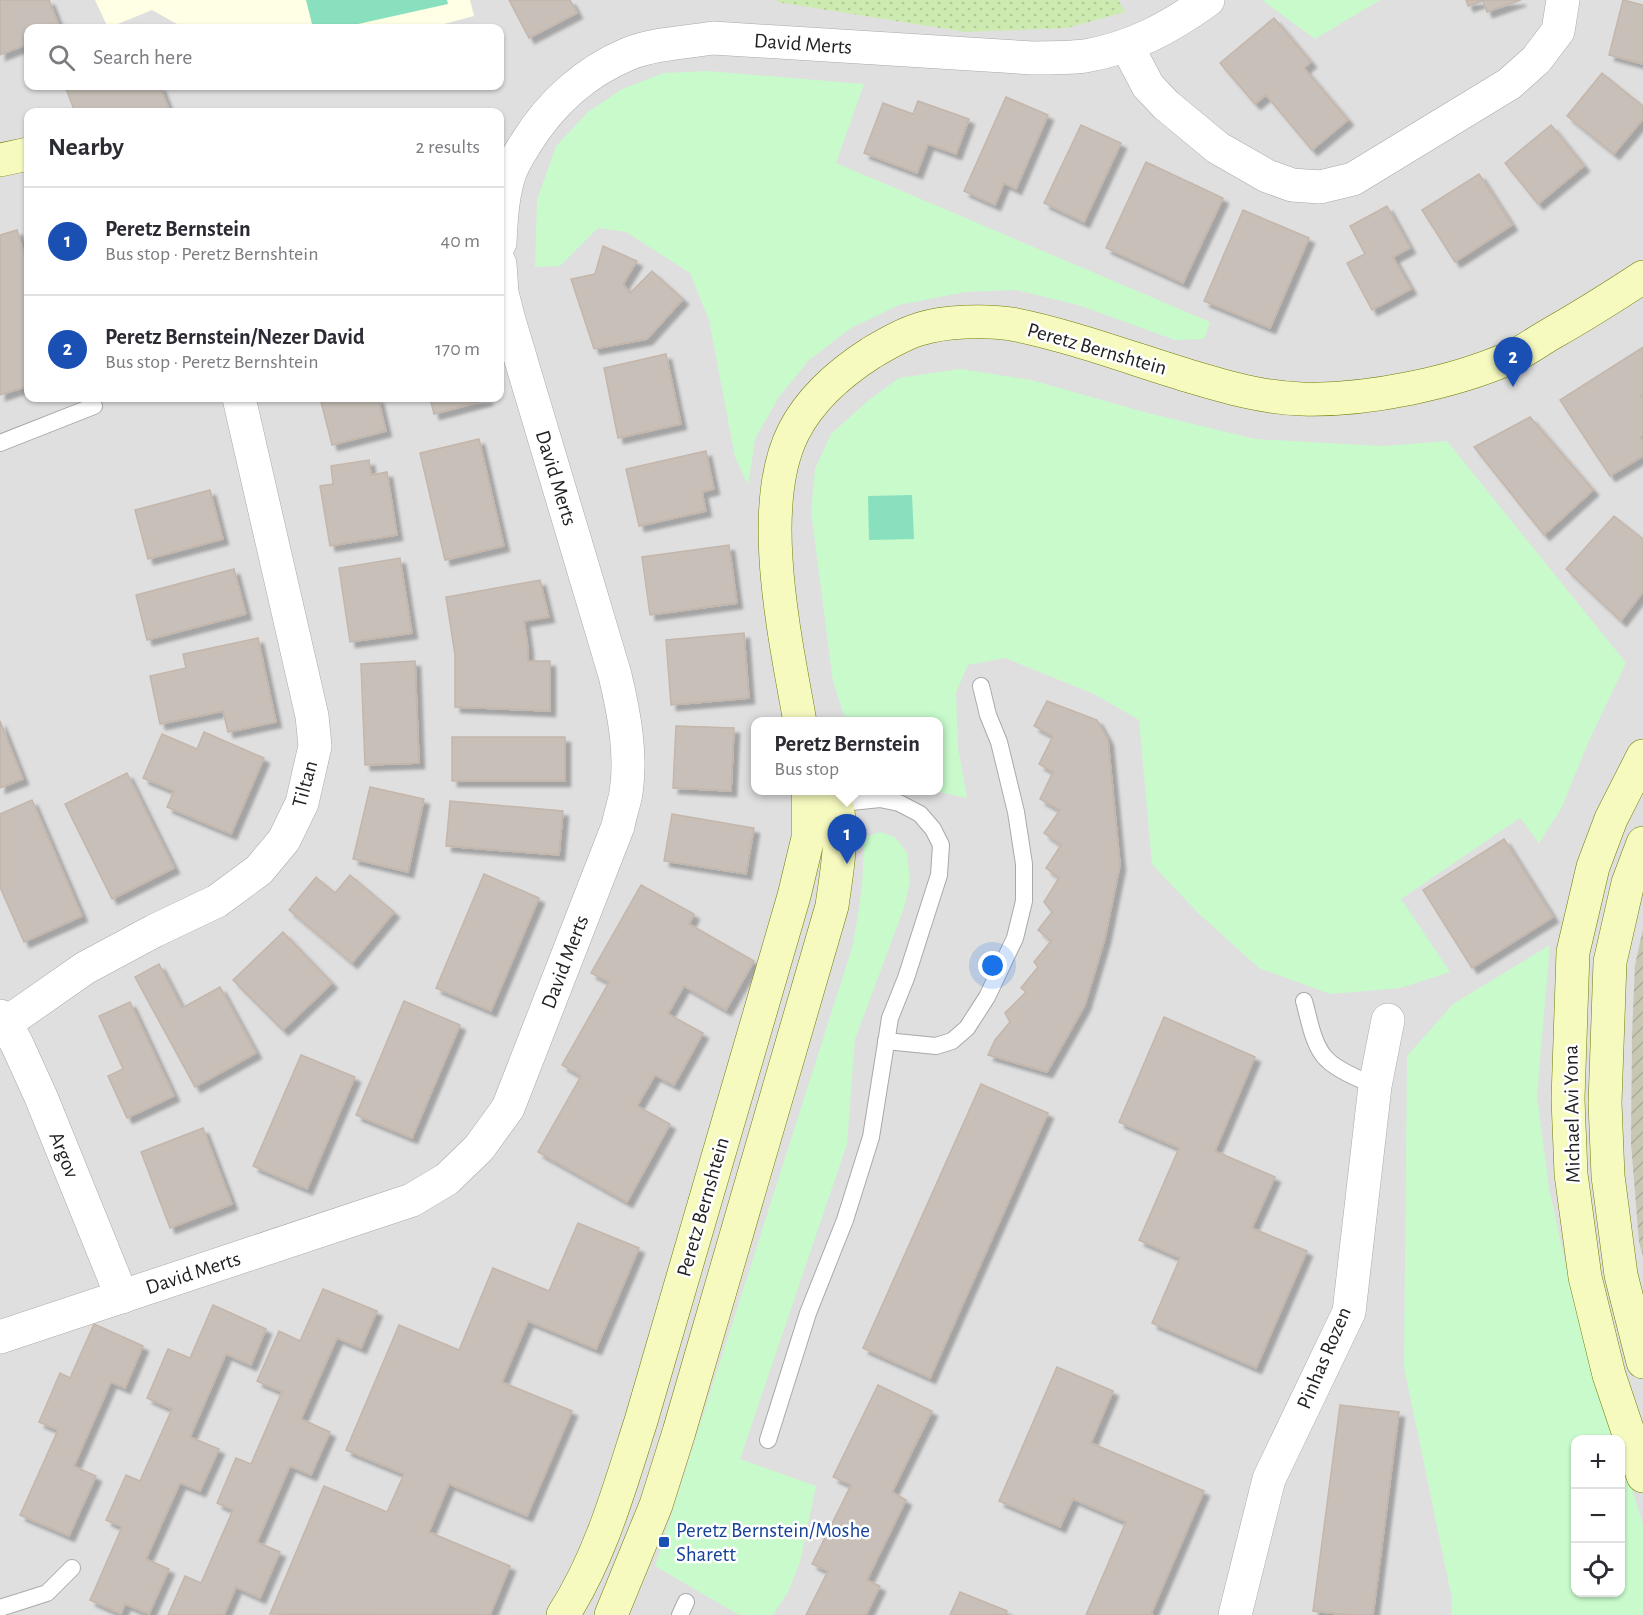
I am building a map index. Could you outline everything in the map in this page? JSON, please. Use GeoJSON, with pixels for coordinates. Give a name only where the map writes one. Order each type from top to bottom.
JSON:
{"type":"FeatureCollection","features":[{"type":"Feature","properties":{"kind":"street","name":"David Merts"},"geometry":{"type":"LineString","coordinates":[[504,202],[508,178],[518,156],[540,120],[564,96],[595,71],[629,54],[713,38],[1033,58],[1083,56],[1127,46],[1175,24],[1208,0]]}},
{"type":"Feature","properties":{"kind":"street"},"geometry":{"type":"LineString","coordinates":[[1127,46],[1148,86],[1166,105],[1218,148],[1266,176],[1292,185],[1320,187],[1353,179],[1509,84],[1536,60],[1558,31],[1563,0]]}},
{"type":"Feature","properties":{"kind":"street"},"geometry":{"type":"LineString","coordinates":[[0,160],[24,155]]}},
{"type":"Feature","properties":{"kind":"street","name":"Peretz Bernshtein"},"geometry":{"type":"LineString","coordinates":[[799,717],[780,596],[776,546],[777,498],[783,463],[793,432],[814,401],[848,368],[888,342],[920,328],[960,323],[1008,324],[1058,335],[1259,396],[1304,399],[1358,396],[1462,376],[1514,356],[1643,277]]}},
{"type":"Feature","properties":{"kind":"street","name":"David Merts"},"geometry":{"type":"LineString","coordinates":[[0,1337],[412,1200],[447,1179],[479,1148],[508,1108],[618,825],[626,792],[627,755],[624,713],[615,675],[504,301]]}},
{"type":"Feature","properties":{"kind":"street","name":"Tiltan"},"geometry":{"type":"LineString","coordinates":[[3,1020],[85,968],[216,901],[259,870],[284,840],[302,803],[315,746],[312,716],[239,402]]}},
{"type":"Feature","properties":{"kind":"street","name":"Peretz Bernshtein"},"geometry":{"type":"LineString","coordinates":[[790,661],[808,717]]}},
{"type":"Feature","properties":{"kind":"street","name":"Michael Avi Yona"},"geometry":{"type":"LineString","coordinates":[[1643,756],[1611,819],[1593,867],[1573,952],[1568,1099],[1571,1174],[1585,1277],[1610,1375],[1643,1476]]}},
{"type":"Feature","properties":{"kind":"street","name":"Peretz Bernshtein"},"geometry":{"type":"LineString","coordinates":[[563,1615],[576,1596],[619,1492],[794,896],[808,838],[822,799]]}},
{"type":"Feature","properties":{"kind":"street","name":"Peretz Bernshtein"},"geometry":{"type":"LineString","coordinates":[[610,1615],[644,1537],[669,1463],[832,906],[840,848],[822,799]]}},
{"type":"Feature","properties":{"kind":"street","name":"Michael Avi Yona"},"geometry":{"type":"LineString","coordinates":[[1643,843],[1628,883],[1610,962],[1605,1103],[1608,1176],[1622,1275],[1643,1362]]}},
{"type":"Feature","properties":{"kind":"street","name":"Argov"},"geometry":{"type":"LineString","coordinates":[[3,1020],[16,1042],[40,1097],[122,1297]]}},
{"type":"Feature","properties":{"kind":"street","name":"Pinhas Rozen"},"geometry":{"type":"LineString","coordinates":[[1235,1615],[1269,1479],[1348,1312],[1376,1086],[1388,1020]]}},
{"type":"Feature","properties":{"kind":"lane"},"geometry":{"type":"LineString","coordinates":[[0,444],[94,406]]}},
{"type":"Feature","properties":{"kind":"lane"},"geometry":{"type":"LineString","coordinates":[[886,1041],[936,1046],[952,1041],[968,1028],[987,997],[1015,938],[1024,901],[1024,864],[1014,802],[999,742],[988,715],[981,686]]}},
{"type":"Feature","properties":{"kind":"lane"},"geometry":{"type":"LineString","coordinates":[[768,1440],[808,1313],[845,1220],[871,1137],[890,1018],[906,978],[939,875],[941,845],[933,829],[920,814],[899,803],[880,799],[822,799]]}},
{"type":"Feature","properties":{"kind":"lane"},"geometry":{"type":"LineString","coordinates":[[1304,1001],[1312,1030],[1323,1056],[1344,1071],[1376,1086]]}},
{"type":"Feature","properties":{"kind":"lane"},"geometry":{"type":"LineString","coordinates":[[0,1608],[47,1593],[72,1568]]}},
{"type":"Feature","properties":{"kind":"shaded area"},"geometry":{"type":"Polygon","coordinates":[[[0,0],[1643,0],[1643,1615],[0,1615],[0,0]]]}},
{"type":"Feature","properties":{"kind":"shaded area"},"geometry":{"type":"Polygon","coordinates":[[[95,0],[470,0],[474,16],[444,24],[177,24],[152,10],[118,24],[106,24],[95,0]]]}},
{"type":"Feature","properties":{"kind":"shaded area"},"geometry":{"type":"Polygon","coordinates":[[[1643,929],[1643,1257],[1639,1242],[1631,1143],[1635,965],[1643,929]]]}},
{"type":"Feature","properties":{"kind":"green space"},"geometry":{"type":"Polygon","coordinates":[[[306,0],[447,0],[448,4],[358,24],[312,24],[306,0]]]}},
{"type":"Feature","properties":{"kind":"green space"},"geometry":{"type":"Polygon","coordinates":[[[777,0],[1118,0],[1125,12],[1067,28],[966,32],[777,2],[777,0]]]}},
{"type":"Feature","properties":{"kind":"green space"},"geometry":{"type":"Polygon","coordinates":[[[1262,0],[1380,0],[1315,39],[1262,0]]]}},
{"type":"Feature","properties":{"kind":"green space"},"geometry":{"type":"Polygon","coordinates":[[[708,71],[864,84],[836,163],[1210,322],[1204,339],[1175,340],[1078,305],[1016,290],[965,292],[899,305],[851,328],[809,360],[779,397],[755,439],[748,485],[735,457],[709,320],[690,273],[626,232],[598,228],[560,266],[535,267],[537,200],[556,146],[588,112],[622,89],[664,73],[708,71]]]}},
{"type":"Feature","properties":{"kind":"green space"},"geometry":{"type":"Polygon","coordinates":[[[960,369],[1031,380],[1148,413],[1255,439],[1383,446],[1447,441],[1626,663],[1587,745],[1562,807],[1539,843],[1520,818],[1401,899],[1450,972],[1400,988],[1330,994],[1259,968],[1198,913],[1152,864],[1139,720],[1094,694],[1005,658],[968,665],[956,692],[958,748],[967,798],[943,793],[943,717],[845,717],[833,682],[811,511],[815,469],[831,434],[869,400],[899,378],[960,369]]]}},
{"type":"Feature","properties":{"kind":"green space"},"geometry":{"type":"Polygon","coordinates":[[[912,495],[914,539],[869,540],[868,496],[912,495]]]}},
{"type":"Feature","properties":{"kind":"green space"},"geometry":{"type":"Polygon","coordinates":[[[880,832],[895,837],[907,853],[910,881],[904,908],[855,1039],[847,1144],[740,1459],[816,1486],[800,1562],[788,1592],[773,1615],[739,1615],[655,1566],[852,948],[862,880],[863,838],[880,832]]]}},
{"type":"Feature","properties":{"kind":"green space"},"geometry":{"type":"Polygon","coordinates":[[[1550,945],[1537,1096],[1549,1188],[1573,1299],[1616,1435],[1571,1435],[1571,1597],[1625,1597],[1625,1465],[1643,1525],[1643,1615],[1451,1615],[1452,1599],[1404,1367],[1407,1056],[1453,1004],[1550,945]]]}},
{"type":"Feature","properties":{"kind":"building"},"geometry":{"type":"Polygon","coordinates":[[[0,0],[49,0],[58,24],[24,24],[24,46],[0,55],[0,0]]]}},
{"type":"Feature","properties":{"kind":"building"},"geometry":{"type":"Polygon","coordinates":[[[509,0],[570,0],[577,13],[529,38],[509,0]]]}},
{"type":"Feature","properties":{"kind":"building"},"geometry":{"type":"Polygon","coordinates":[[[1466,0],[1521,0],[1487,12],[1483,1],[1468,6],[1466,0]]]}},
{"type":"Feature","properties":{"kind":"building"},"geometry":{"type":"Polygon","coordinates":[[[1623,0],[1643,5],[1643,64],[1609,55],[1623,0]]]}},
{"type":"Feature","properties":{"kind":"building"},"geometry":{"type":"Polygon","coordinates":[[[1274,18],[1311,62],[1304,68],[1348,120],[1312,150],[1266,95],[1255,104],[1220,63],[1274,18]]]}},
{"type":"Feature","properties":{"kind":"building"},"geometry":{"type":"Polygon","coordinates":[[[1602,73],[1643,106],[1643,119],[1614,154],[1567,116],[1602,73]]]}},
{"type":"Feature","properties":{"kind":"building"},"geometry":{"type":"Polygon","coordinates":[[[67,90],[162,90],[168,108],[73,108],[67,90]]]}},
{"type":"Feature","properties":{"kind":"building"},"geometry":{"type":"Polygon","coordinates":[[[1006,97],[1048,115],[1016,189],[1004,183],[995,205],[964,191],[1006,97]]]}},
{"type":"Feature","properties":{"kind":"building"},"geometry":{"type":"Polygon","coordinates":[[[918,101],[969,119],[956,154],[928,144],[917,173],[864,153],[883,103],[913,114],[918,101]]]}},
{"type":"Feature","properties":{"kind":"building"},"geometry":{"type":"Polygon","coordinates":[[[1081,125],[1121,143],[1084,222],[1044,203],[1081,125]]]}},
{"type":"Feature","properties":{"kind":"building"},"geometry":{"type":"Polygon","coordinates":[[[1551,125],[1584,166],[1538,204],[1505,163],[1551,125]]]}},
{"type":"Feature","properties":{"kind":"building"},"geometry":{"type":"Polygon","coordinates":[[[1146,162],[1223,198],[1183,283],[1106,248],[1146,162]]]}},
{"type":"Feature","properties":{"kind":"building"},"geometry":{"type":"Polygon","coordinates":[[[1479,174],[1512,225],[1455,262],[1422,210],[1479,174]]]}},
{"type":"Feature","properties":{"kind":"building"},"geometry":{"type":"Polygon","coordinates":[[[1387,206],[1410,248],[1393,257],[1411,289],[1372,310],[1347,263],[1365,254],[1350,226],[1387,206]]]}},
{"type":"Feature","properties":{"kind":"building"},"geometry":{"type":"Polygon","coordinates":[[[1243,210],[1309,238],[1270,328],[1204,301],[1243,210]]]}},
{"type":"Feature","properties":{"kind":"building"},"geometry":{"type":"Polygon","coordinates":[[[17,230],[24,254],[24,387],[0,395],[0,235],[17,230]]]}},
{"type":"Feature","properties":{"kind":"building"},"geometry":{"type":"Polygon","coordinates":[[[603,246],[637,261],[623,284],[630,293],[652,271],[683,299],[647,339],[594,349],[571,279],[595,274],[603,246]]]}},
{"type":"Feature","properties":{"kind":"building"},"geometry":{"type":"Polygon","coordinates":[[[1643,347],[1643,395],[1641,396],[1643,399],[1643,436],[1640,437],[1643,441],[1643,456],[1610,476],[1560,400],[1643,347]]]}},
{"type":"Feature","properties":{"kind":"building"},"geometry":{"type":"Polygon","coordinates":[[[666,354],[681,424],[618,438],[604,368],[666,354]]]}},
{"type":"Feature","properties":{"kind":"building"},"geometry":{"type":"Polygon","coordinates":[[[321,402],[379,402],[386,431],[332,445],[321,402]]]}},
{"type":"Feature","properties":{"kind":"building"},"geometry":{"type":"Polygon","coordinates":[[[431,402],[479,402],[434,414],[431,402]]]}},
{"type":"Feature","properties":{"kind":"building"},"geometry":{"type":"Polygon","coordinates":[[[1530,417],[1593,490],[1544,535],[1474,447],[1530,417]]]}},
{"type":"Feature","properties":{"kind":"building"},"geometry":{"type":"Polygon","coordinates":[[[479,439],[504,546],[445,560],[420,453],[479,439]]]}},
{"type":"Feature","properties":{"kind":"building"},"geometry":{"type":"Polygon","coordinates":[[[706,451],[714,489],[702,492],[706,511],[639,526],[626,469],[706,451]]]}},
{"type":"Feature","properties":{"kind":"building"},"geometry":{"type":"Polygon","coordinates":[[[369,460],[371,475],[387,472],[397,535],[330,546],[320,486],[333,484],[331,466],[369,460]]]}},
{"type":"Feature","properties":{"kind":"building"},"geometry":{"type":"Polygon","coordinates":[[[210,490],[223,539],[148,559],[135,510],[210,490]]]}},
{"type":"Feature","properties":{"kind":"building"},"geometry":{"type":"Polygon","coordinates":[[[1614,516],[1643,539],[1643,592],[1621,621],[1566,569],[1614,516]]]}},
{"type":"Feature","properties":{"kind":"building"},"geometry":{"type":"Polygon","coordinates":[[[729,545],[737,603],[650,615],[642,557],[729,545]]]}},
{"type":"Feature","properties":{"kind":"building"},"geometry":{"type":"Polygon","coordinates":[[[400,558],[412,633],[350,642],[339,568],[400,558]]]}},
{"type":"Feature","properties":{"kind":"building"},"geometry":{"type":"Polygon","coordinates":[[[234,569],[246,614],[147,640],[136,595],[234,569]]]}},
{"type":"Feature","properties":{"kind":"building"},"geometry":{"type":"Polygon","coordinates":[[[540,580],[549,617],[524,621],[528,661],[550,661],[550,711],[455,707],[455,655],[446,597],[540,580]]]}},
{"type":"Feature","properties":{"kind":"building"},"geometry":{"type":"Polygon","coordinates":[[[744,633],[749,698],[671,705],[666,640],[744,633]]]}},
{"type":"Feature","properties":{"kind":"building"},"geometry":{"type":"Polygon","coordinates":[[[258,638],[276,722],[228,732],[223,711],[160,724],[150,676],[186,668],[183,654],[258,638]]]}},
{"type":"Feature","properties":{"kind":"building"},"geometry":{"type":"Polygon","coordinates":[[[415,661],[419,763],[365,765],[361,664],[415,661]]]}},
{"type":"Feature","properties":{"kind":"building"},"geometry":{"type":"Polygon","coordinates":[[[1047,701],[1097,720],[1108,740],[1120,865],[1105,938],[1085,1005],[1047,1072],[988,1055],[995,1040],[1010,1022],[1005,1013],[1026,992],[1021,988],[1038,967],[1034,962],[1051,941],[1038,930],[1052,912],[1044,902],[1059,878],[1046,868],[1061,845],[1044,833],[1060,810],[1040,799],[1053,772],[1039,764],[1053,736],[1034,726],[1047,701]]]}},
{"type":"Feature","properties":{"kind":"building"},"geometry":{"type":"Polygon","coordinates":[[[0,721],[23,779],[0,788],[0,721]]]}},
{"type":"Feature","properties":{"kind":"building"},"geometry":{"type":"Polygon","coordinates":[[[676,726],[734,728],[731,791],[673,788],[676,726]]]}},
{"type":"Feature","properties":{"kind":"building"},"geometry":{"type":"Polygon","coordinates":[[[204,732],[264,758],[231,834],[167,807],[174,791],[143,778],[162,734],[197,749],[204,732]]]}},
{"type":"Feature","properties":{"kind":"building"},"geometry":{"type":"Polygon","coordinates":[[[452,737],[565,737],[565,781],[452,781],[452,737]]]}},
{"type":"Feature","properties":{"kind":"building"},"geometry":{"type":"Polygon","coordinates":[[[127,773],[174,868],[112,899],[65,804],[127,773]]]}},
{"type":"Feature","properties":{"kind":"building"},"geometry":{"type":"Polygon","coordinates":[[[370,787],[424,799],[408,872],[353,859],[370,787]]]}},
{"type":"Feature","properties":{"kind":"building"},"geometry":{"type":"Polygon","coordinates":[[[32,800],[82,916],[24,942],[0,887],[0,814],[32,800]]]}},
{"type":"Feature","properties":{"kind":"building"},"geometry":{"type":"Polygon","coordinates":[[[450,801],[563,811],[559,855],[446,846],[450,801]]]}},
{"type":"Feature","properties":{"kind":"building"},"geometry":{"type":"Polygon","coordinates":[[[672,814],[754,828],[746,874],[664,861],[672,814]]]}},
{"type":"Feature","properties":{"kind":"building"},"geometry":{"type":"Polygon","coordinates":[[[1504,839],[1553,917],[1472,968],[1423,890],[1504,839]]]}},
{"type":"Feature","properties":{"kind":"building"},"geometry":{"type":"Polygon","coordinates":[[[484,874],[539,898],[491,1011],[436,988],[484,874]]]}},
{"type":"Feature","properties":{"kind":"building"},"geometry":{"type":"Polygon","coordinates":[[[350,875],[394,912],[352,963],[289,910],[316,877],[335,893],[350,875]]]}},
{"type":"Feature","properties":{"kind":"building"},"geometry":{"type":"Polygon","coordinates":[[[641,885],[694,914],[689,924],[754,961],[726,1010],[684,986],[668,1014],[703,1033],[674,1085],[655,1075],[637,1106],[670,1124],[627,1202],[538,1152],[581,1076],[562,1065],[609,982],[591,973],[641,885]]]}},
{"type":"Feature","properties":{"kind":"building"},"geometry":{"type":"Polygon","coordinates":[[[283,932],[332,983],[283,1030],[233,980],[283,932]]]}},
{"type":"Feature","properties":{"kind":"building"},"geometry":{"type":"Polygon","coordinates":[[[159,964],[182,1008],[220,987],[256,1053],[195,1087],[135,977],[159,964]]]}},
{"type":"Feature","properties":{"kind":"building"},"geometry":{"type":"Polygon","coordinates":[[[404,1001],[460,1025],[412,1138],[356,1115],[404,1001]]]}},
{"type":"Feature","properties":{"kind":"building"},"geometry":{"type":"Polygon","coordinates":[[[130,1002],[174,1096],[127,1118],[108,1076],[123,1069],[99,1016],[130,1002]]]}},
{"type":"Feature","properties":{"kind":"building"},"geometry":{"type":"Polygon","coordinates":[[[1164,1017],[1255,1057],[1215,1151],[1275,1177],[1252,1228],[1307,1251],[1256,1368],[1152,1323],[1180,1258],[1139,1240],[1179,1148],[1119,1122],[1164,1017]]]}},
{"type":"Feature","properties":{"kind":"building"},"geometry":{"type":"Polygon","coordinates":[[[301,1055],[355,1077],[307,1189],[253,1166],[301,1055]]]}},
{"type":"Feature","properties":{"kind":"building"},"geometry":{"type":"Polygon","coordinates":[[[981,1084],[1048,1113],[930,1378],[863,1348],[981,1084]]]}},
{"type":"Feature","properties":{"kind":"building"},"geometry":{"type":"Polygon","coordinates":[[[203,1128],[232,1204],[170,1228],[141,1152],[203,1128]]]}},
{"type":"Feature","properties":{"kind":"building"},"geometry":{"type":"Polygon","coordinates":[[[578,1223],[639,1248],[596,1349],[528,1321],[502,1382],[572,1411],[527,1516],[449,1484],[429,1532],[510,1566],[490,1615],[270,1614],[324,1486],[387,1512],[404,1474],[346,1450],[399,1325],[459,1350],[493,1268],[549,1291],[578,1223]]]}},
{"type":"Feature","properties":{"kind":"building"},"geometry":{"type":"Polygon","coordinates":[[[323,1289],[377,1311],[361,1348],[337,1338],[301,1419],[330,1432],[311,1475],[290,1466],[257,1542],[280,1552],[260,1598],[236,1587],[224,1615],[168,1615],[185,1576],[201,1583],[233,1510],[217,1503],[236,1458],[251,1464],[282,1392],[257,1381],[279,1331],[300,1341],[323,1289]]]}},
{"type":"Feature","properties":{"kind":"building"},"geometry":{"type":"Polygon","coordinates":[[[213,1305],[266,1329],[251,1365],[226,1354],[190,1437],[219,1449],[200,1491],[180,1483],[146,1559],[169,1569],[149,1614],[125,1604],[121,1614],[90,1600],[122,1527],[106,1520],[126,1475],[140,1481],[172,1409],[147,1398],[168,1349],[190,1358],[213,1305]]]}},
{"type":"Feature","properties":{"kind":"building"},"geometry":{"type":"Polygon","coordinates":[[[94,1324],[143,1346],[125,1388],[111,1382],[74,1466],[96,1476],[69,1536],[20,1515],[58,1430],[39,1422],[60,1373],[70,1378],[94,1324]]]}},
{"type":"Feature","properties":{"kind":"building"},"geometry":{"type":"Polygon","coordinates":[[[1057,1367],[1113,1391],[1091,1443],[1204,1491],[1151,1614],[1153,1615],[1086,1615],[1126,1522],[1073,1499],[1060,1527],[999,1501],[1057,1367]]]}},
{"type":"Feature","properties":{"kind":"building"},"geometry":{"type":"Polygon","coordinates":[[[878,1385],[932,1411],[892,1492],[906,1500],[867,1580],[880,1586],[866,1615],[806,1615],[828,1571],[812,1564],[851,1485],[833,1477],[878,1385]]]}},
{"type":"Feature","properties":{"kind":"building"},"geometry":{"type":"Polygon","coordinates":[[[1340,1405],[1399,1412],[1373,1615],[1313,1611],[1340,1405]]]}},
{"type":"Feature","properties":{"kind":"building"},"geometry":{"type":"Polygon","coordinates":[[[960,1592],[1007,1611],[1005,1615],[950,1615],[960,1592]]]}},
{"type":"Feature","properties":{"kind":"place","name":"Peretz Bernstein/Nezer David"},"geometry":{"type":"Point","coordinates":[1513,387]}},
{"type":"Feature","properties":{"kind":"place","name":"Peretz Bernstein"},"geometry":{"type":"Point","coordinates":[847,864]}},
{"type":"Feature","properties":{"kind":"place","name":"Peretz Bernstein/Moshe Sharett"},"geometry":{"type":"Point","coordinates":[664,1542]}}]}
